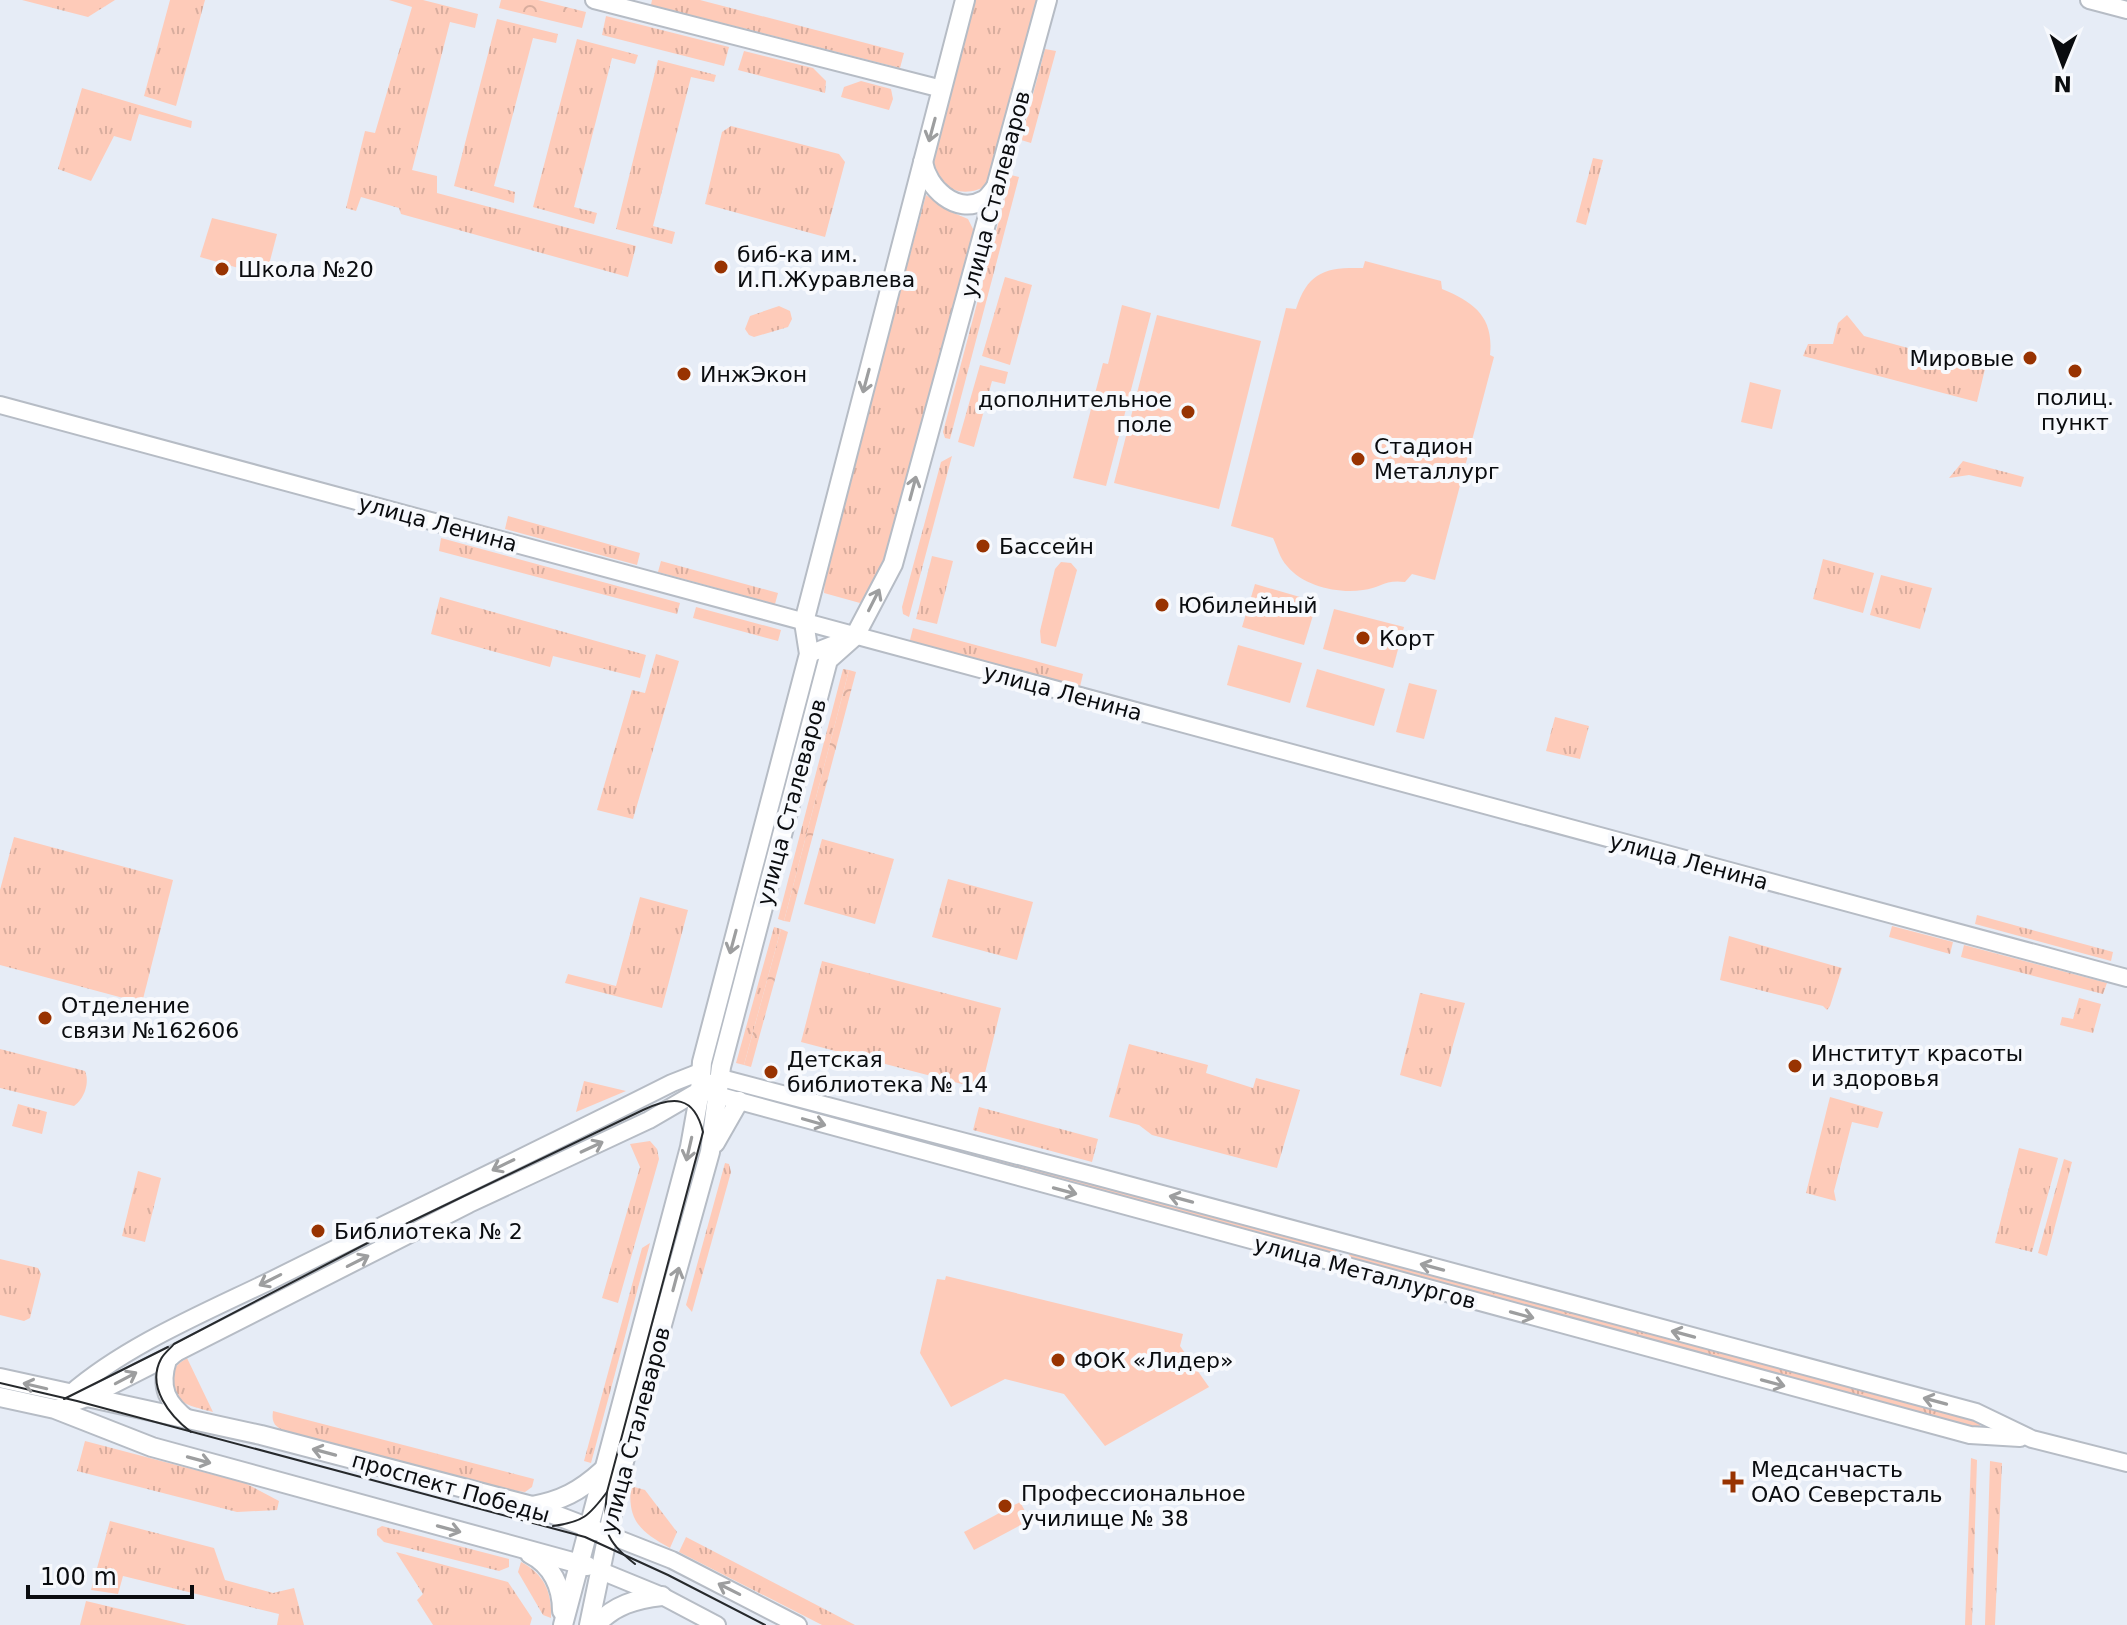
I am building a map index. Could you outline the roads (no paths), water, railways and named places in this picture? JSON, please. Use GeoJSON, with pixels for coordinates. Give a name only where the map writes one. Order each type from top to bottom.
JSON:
{"type":"FeatureCollection","features":[{"type":"Feature","properties":{"kind":"main road","name":"улица Сталеваров"},"geometry":{"type":"LineString","coordinates":[[563,1625],[690,1147],[710,1084],[809,654],[804,622],[965,0]]}},
{"type":"Feature","properties":{"kind":"main road","name":"улица Сталеваров"},"geometry":{"type":"LineString","coordinates":[[589,1625],[620,1476],[710,1152],[710,1084],[721,1067],[828,660],[855,636],[893,564],[1047,0]]}},
{"type":"Feature","properties":{"kind":"main road"},"geometry":{"type":"LineString","coordinates":[[923,162],[933,187],[952,200],[970,204],[984,200],[997,186]]}},
{"type":"Feature","properties":{"kind":"main road"},"geometry":{"type":"LineString","coordinates":[[710,1152],[739,1101]]}},
{"type":"Feature","properties":{"kind":"main road","name":"проспект Победы"},"geometry":{"type":"LineString","coordinates":[[0,1378],[261,1435],[532,1506],[606,1534]]}},
{"type":"Feature","properties":{"kind":"main road","name":"проспект Победы"},"geometry":{"type":"LineString","coordinates":[[0,1397],[55,1409],[152,1447],[601,1571]]}},
{"type":"Feature","properties":{"kind":"main road"},"geometry":{"type":"LineString","coordinates":[[118,1435],[114,1427],[114,1414],[130,1406]]}},
{"type":"Feature","properties":{"kind":"main road"},"geometry":{"type":"LineString","coordinates":[[532,1506],[561,1500],[583,1488],[602,1471]]}},
{"type":"Feature","properties":{"kind":"main road"},"geometry":{"type":"LineString","coordinates":[[520,1548],[538,1558],[556,1578],[562,1599],[563,1625]]}},
{"type":"Feature","properties":{"kind":"main road"},"geometry":{"type":"LineString","coordinates":[[596,1625],[608,1612],[632,1601],[662,1596]]}},
{"type":"Feature","properties":{"kind":"street"},"geometry":{"type":"LineString","coordinates":[[594,0],[942,89]]}},
{"type":"Feature","properties":{"kind":"street"},"geometry":{"type":"LineString","coordinates":[[2089,0],[2127,10]]}},
{"type":"Feature","properties":{"kind":"street","name":"улица Ленина"},"geometry":{"type":"LineString","coordinates":[[0,405],[2127,978]]}},
{"type":"Feature","properties":{"kind":"street"},"geometry":{"type":"LineString","coordinates":[[809,654],[855,636]]}},
{"type":"Feature","properties":{"kind":"street","name":"проспект Победы"},"geometry":{"type":"LineString","coordinates":[[79,1396],[86,1380],[175,1329],[404,1212],[672,1083],[710,1084]]}},
{"type":"Feature","properties":{"kind":"street","name":"улица Металлургов"},"geometry":{"type":"LineString","coordinates":[[710,1084],[739,1101],[1970,1435],[2032,1439],[2127,1463]]}},
{"type":"Feature","properties":{"kind":"street","name":"улица Металлургов"},"geometry":{"type":"LineString","coordinates":[[710,1084],[1091,1175],[1976,1412],[2032,1439]]}},
{"type":"Feature","properties":{"kind":"street","name":"проспект Победы"},"geometry":{"type":"LineString","coordinates":[[55,1409],[469,1204],[649,1120],[710,1084]]}},
{"type":"Feature","properties":{"kind":"street"},"geometry":{"type":"LineString","coordinates":[[184,1347],[168,1360],[164,1384],[174,1408],[191,1421]]}},
{"type":"Feature","properties":{"kind":"street","name":"проспект Победы"},"geometry":{"type":"LineString","coordinates":[[606,1534],[672,1560],[798,1625]]}},
{"type":"Feature","properties":{"kind":"street","name":"проспект Победы"},"geometry":{"type":"LineString","coordinates":[[601,1571],[662,1596],[717,1625]]}},
{"type":"Feature","properties":{"kind":"tram line"},"geometry":{"type":"LineString","coordinates":[[191,1432],[168,1409],[156,1380],[162,1357],[174,1344],[379,1237],[643,1110],[664,1102],[681,1102],[694,1111],[703,1132],[607,1492],[605,1516],[608,1533],[617,1548],[635,1564]]}},
{"type":"Feature","properties":{"kind":"tram line"},"geometry":{"type":"LineString","coordinates":[[64,1399],[168,1347]]}},
{"type":"Feature","properties":{"kind":"tram line"},"geometry":{"type":"LineString","coordinates":[[0,1383],[585,1537],[765,1625]]}},
{"type":"Feature","properties":{"kind":"tram line"},"geometry":{"type":"LineString","coordinates":[[553,1526],[584,1516],[607,1492]]}},
{"type":"Feature","properties":{"kind":"place","name":"биб-ка им. И.П.Журавлева"},"geometry":{"type":"Point","coordinates":[721,267]}},
{"type":"Feature","properties":{"kind":"place","name":"Школа №20"},"geometry":{"type":"Point","coordinates":[222,269]}},
{"type":"Feature","properties":{"kind":"place","name":"Мировые"},"geometry":{"type":"Point","coordinates":[2030,358]}},
{"type":"Feature","properties":{"kind":"place","name":"полиц. пункт"},"geometry":{"type":"Point","coordinates":[2075,371]}},
{"type":"Feature","properties":{"kind":"place","name":"ИнжЭкон"},"geometry":{"type":"Point","coordinates":[684,374]}},
{"type":"Feature","properties":{"kind":"place","name":"дополнительное поле"},"geometry":{"type":"Point","coordinates":[1188,412]}},
{"type":"Feature","properties":{"kind":"place","name":"Стадион Металлург"},"geometry":{"type":"Point","coordinates":[1358,459]}},
{"type":"Feature","properties":{"kind":"place","name":"Бассейн"},"geometry":{"type":"Point","coordinates":[983,546]}},
{"type":"Feature","properties":{"kind":"place","name":"Юбилейный"},"geometry":{"type":"Point","coordinates":[1162,605]}},
{"type":"Feature","properties":{"kind":"place","name":"Корт"},"geometry":{"type":"Point","coordinates":[1363,638]}},
{"type":"Feature","properties":{"kind":"place","name":"Отделение связи №162606"},"geometry":{"type":"Point","coordinates":[45,1018]}},
{"type":"Feature","properties":{"kind":"place","name":"Институт красоты и здоровья"},"geometry":{"type":"Point","coordinates":[1795,1066]}},
{"type":"Feature","properties":{"kind":"place","name":"Детская библиотека № 14"},"geometry":{"type":"Point","coordinates":[771,1072]}},
{"type":"Feature","properties":{"kind":"place","name":"Библиотека № 2"},"geometry":{"type":"Point","coordinates":[318,1231]}},
{"type":"Feature","properties":{"kind":"place","name":"ФОК «Лидер»"},"geometry":{"type":"Point","coordinates":[1058,1360]}},
{"type":"Feature","properties":{"kind":"place","name":"Медсанчасть ОАО Северсталь"},"geometry":{"type":"Point","coordinates":[1733,1482]}},
{"type":"Feature","properties":{"kind":"place","name":"Профессиональное училище № 38"},"geometry":{"type":"Point","coordinates":[1005,1506]}}]}
